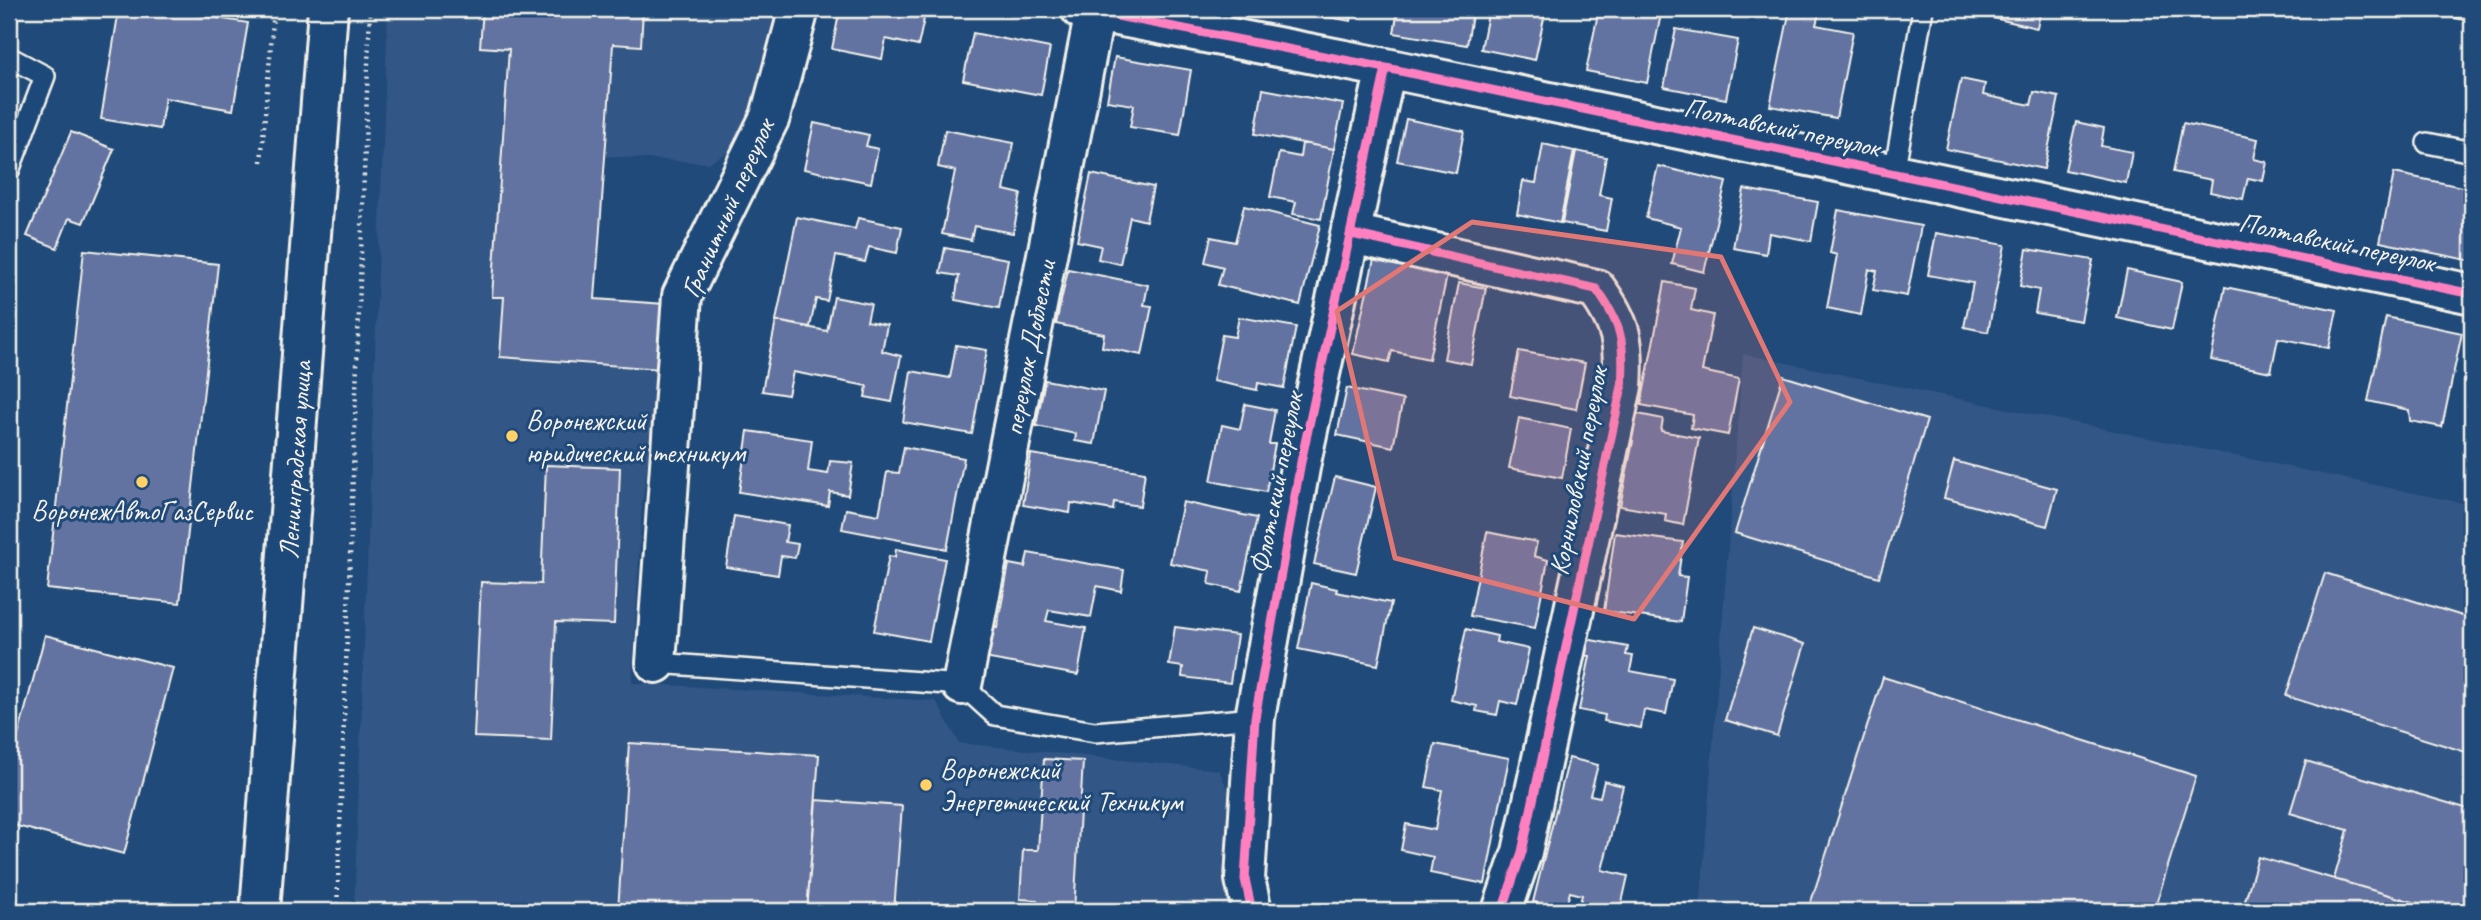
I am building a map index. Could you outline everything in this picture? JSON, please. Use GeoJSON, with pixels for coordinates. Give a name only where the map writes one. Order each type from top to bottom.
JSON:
{"type":"FeatureCollection","features":[{"type":"Feature","properties":{"kind":"street","name":"Ленинградская улица"},"geometry":{"type":"LineString","coordinates":[[260,911],[328,9]]}},
{"type":"Feature","properties":{"kind":"street","name":"Гранитный переулок"},"geometry":{"type":"LineString","coordinates":[[656,663],[682,296],[770,117],[799,9]]}},
{"type":"Feature","properties":{"kind":"street","name":"Полтавский переулок"},"geometry":{"type":"LineString","coordinates":[[1088,10],[1385,68],[2472,294]]}},
{"type":"Feature","properties":{"kind":"street","name":"переулок Доблести"},"geometry":{"type":"LineString","coordinates":[[962,685],[1088,10]]}},
{"type":"Feature","properties":{"kind":"street","name":"Флотский переулок"},"geometry":{"type":"LineString","coordinates":[[1252,911],[1245,879],[1255,718],[1301,462],[1352,234],[1385,68]]}},
{"type":"Feature","properties":{"kind":"street","name":"Корниловский переулок"},"geometry":{"type":"LineString","coordinates":[[1352,234],[1596,289],[1616,316],[1625,350],[1622,386],[1525,839],[1502,911]]}},
{"type":"Feature","properties":{"kind":"lane"},"geometry":{"type":"LineString","coordinates":[[1894,173],[1923,9]]}},
{"type":"Feature","properties":{"kind":"lane"},"geometry":{"type":"LineString","coordinates":[[9,57],[45,76],[9,171]]}},
{"type":"Feature","properties":{"kind":"lane"},"geometry":{"type":"LineString","coordinates":[[2427,143],[2472,152]]}},
{"type":"Feature","properties":{"kind":"lane"},"geometry":{"type":"LineString","coordinates":[[656,663],[962,685],[995,715],[1095,732],[1255,718]]}},
{"type":"Feature","properties":{"kind":"path"},"geometry":{"type":"LineString","coordinates":[[261,162],[275,9]]}},
{"type":"Feature","properties":{"kind":"path"},"geometry":{"type":"LineString","coordinates":[[337,911],[370,9]]}},
{"type":"Feature","properties":{"kind":"highlighted area"},"geometry":{"type":"Polygon","coordinates":[[[1472,222],[1721,257],[1790,402],[1634,619],[1395,558],[1337,311],[1472,222]]]}},
{"type":"Feature","properties":{"kind":"shaded area","name":"Воронежский юридический техникум"},"geometry":{"type":"Polygon","coordinates":[[[388,9],[782,9],[750,130],[736,148],[708,163],[605,156],[595,299],[661,369],[642,503],[632,683],[936,701],[959,743],[1219,770],[1233,801],[1230,911],[354,911],[388,9]]]}},
{"type":"Feature","properties":{"kind":"shaded area"},"geometry":{"type":"Polygon","coordinates":[[[1743,354],[2472,505],[2472,911],[1700,911],[1743,354]]]}},
{"type":"Feature","properties":{"kind":"building"},"geometry":{"type":"Polygon","coordinates":[[[119,9],[162,9],[248,23],[233,110],[165,98],[160,129],[101,119],[119,9]]]}},
{"type":"Feature","properties":{"kind":"building"},"geometry":{"type":"Polygon","coordinates":[[[483,9],[643,9],[641,46],[613,44],[595,299],[665,304],[661,369],[500,357],[504,297],[492,297],[509,49],[480,47],[483,9]]]}},
{"type":"Feature","properties":{"kind":"building"},"geometry":{"type":"Polygon","coordinates":[[[840,9],[876,9],[924,19],[918,46],[886,39],[882,59],[832,49],[840,9]]]}},
{"type":"Feature","properties":{"kind":"building"},"geometry":{"type":"Polygon","coordinates":[[[1302,9],[1353,9],[1351,21],[1302,12],[1302,9]]]}},
{"type":"Feature","properties":{"kind":"building"},"geometry":{"type":"Polygon","coordinates":[[[1398,9],[1473,9],[1467,45],[1394,33],[1398,9]]]}},
{"type":"Feature","properties":{"kind":"building"},"geometry":{"type":"Polygon","coordinates":[[[1489,9],[1546,9],[1535,60],[1481,49],[1489,9]]]}},
{"type":"Feature","properties":{"kind":"building"},"geometry":{"type":"Polygon","coordinates":[[[1599,9],[1662,9],[1647,83],[1586,71],[1599,9]]]}},
{"type":"Feature","properties":{"kind":"building"},"geometry":{"type":"Polygon","coordinates":[[[1790,9],[1819,13],[1816,25],[1853,32],[1836,118],[1770,106],[1790,9]]]}},
{"type":"Feature","properties":{"kind":"building"},"geometry":{"type":"Polygon","coordinates":[[[2041,9],[2037,28],[1963,11],[2041,9]]]}},
{"type":"Feature","properties":{"kind":"building"},"geometry":{"type":"Polygon","coordinates":[[[2449,9],[2472,9],[2472,22],[2447,16],[2449,9]]]}},
{"type":"Feature","properties":{"kind":"building"},"geometry":{"type":"Polygon","coordinates":[[[1676,29],[1738,40],[1726,99],[1664,87],[1676,29]]]}},
{"type":"Feature","properties":{"kind":"building"},"geometry":{"type":"Polygon","coordinates":[[[973,33],[1050,48],[1041,95],[963,80],[973,33]]]}},
{"type":"Feature","properties":{"kind":"building"},"geometry":{"type":"Polygon","coordinates":[[[1115,57],[1191,70],[1180,135],[1130,127],[1134,105],[1107,101],[1115,57]]]}},
{"type":"Feature","properties":{"kind":"building"},"geometry":{"type":"Polygon","coordinates":[[[1961,79],[1985,84],[1983,95],[2031,105],[2034,92],[2059,97],[2044,169],[1946,149],[1961,79]]]}},
{"type":"Feature","properties":{"kind":"building"},"geometry":{"type":"Polygon","coordinates":[[[1263,89],[1343,104],[1334,149],[1255,134],[1263,89]]]}},
{"type":"Feature","properties":{"kind":"building"},"geometry":{"type":"Polygon","coordinates":[[[1406,119],[1464,131],[1456,173],[1397,161],[1406,119]]]}},
{"type":"Feature","properties":{"kind":"building"},"geometry":{"type":"Polygon","coordinates":[[[2076,122],[2104,128],[2101,146],[2132,152],[2126,183],[2065,170],[2076,122]]]}},
{"type":"Feature","properties":{"kind":"building"},"geometry":{"type":"Polygon","coordinates":[[[814,123],[869,135],[866,146],[878,149],[871,183],[804,169],[814,123]]]}},
{"type":"Feature","properties":{"kind":"building"},"geometry":{"type":"Polygon","coordinates":[[[2183,123],[2258,139],[2254,159],[2267,162],[2263,181],[2248,178],[2243,199],[2210,192],[2212,180],[2173,172],[2183,123]]]}},
{"type":"Feature","properties":{"kind":"building"},"geometry":{"type":"Polygon","coordinates":[[[945,130],[1014,143],[1004,190],[1021,194],[1013,233],[974,226],[971,240],[942,234],[955,171],[938,167],[945,130]]]}},
{"type":"Feature","properties":{"kind":"building"},"geometry":{"type":"Polygon","coordinates":[[[71,132],[114,149],[83,223],[69,218],[57,248],[27,236],[71,132]]]}},
{"type":"Feature","properties":{"kind":"building"},"geometry":{"type":"Polygon","coordinates":[[[1302,143],[1334,149],[1321,219],[1293,214],[1296,202],[1270,197],[1279,153],[1300,157],[1302,143]]]}},
{"type":"Feature","properties":{"kind":"building"},"geometry":{"type":"Polygon","coordinates":[[[1543,144],[1574,151],[1560,223],[1517,214],[1523,181],[1536,183],[1543,144]]]}},
{"type":"Feature","properties":{"kind":"building"},"geometry":{"type":"Polygon","coordinates":[[[1576,151],[1606,157],[1599,195],[1612,198],[1606,231],[1562,223],[1576,151]]]}},
{"type":"Feature","properties":{"kind":"building"},"geometry":{"type":"Polygon","coordinates":[[[1658,166],[1726,182],[1704,272],[1672,264],[1681,227],[1646,218],[1658,166]]]}},
{"type":"Feature","properties":{"kind":"building"},"geometry":{"type":"Polygon","coordinates":[[[2394,173],[2472,189],[2472,261],[2380,242],[2394,173]]]}},
{"type":"Feature","properties":{"kind":"building"},"geometry":{"type":"Polygon","coordinates":[[[1091,174],[1153,187],[1146,221],[1130,217],[1120,264],[1098,259],[1101,246],[1077,241],[1091,174]]]}},
{"type":"Feature","properties":{"kind":"building"},"geometry":{"type":"Polygon","coordinates":[[[1744,189],[1818,202],[1811,241],[1769,233],[1766,254],[1733,248],[1744,189]]]}},
{"type":"Feature","properties":{"kind":"building"},"geometry":{"type":"Polygon","coordinates":[[[1244,206],[1320,225],[1300,305],[1218,285],[1223,267],[1205,262],[1211,237],[1235,242],[1244,206]]]}},
{"type":"Feature","properties":{"kind":"building"},"geometry":{"type":"Polygon","coordinates":[[[1838,210],[1921,226],[1907,296],[1873,290],[1877,271],[1869,269],[1861,315],[1827,308],[1837,255],[1830,253],[1838,210]]]}},
{"type":"Feature","properties":{"kind":"building"},"geometry":{"type":"Polygon","coordinates":[[[797,217],[855,229],[858,218],[902,227],[897,253],[869,247],[865,262],[836,256],[827,301],[816,299],[810,327],[776,321],[797,217]]]}},
{"type":"Feature","properties":{"kind":"building"},"geometry":{"type":"Polygon","coordinates":[[[1936,233],[2005,245],[1988,332],[1964,327],[1973,283],[1928,275],[1936,233]]]}},
{"type":"Feature","properties":{"kind":"building"},"geometry":{"type":"Polygon","coordinates":[[[945,248],[1008,259],[999,308],[955,300],[959,276],[940,273],[945,248]]]}},
{"type":"Feature","properties":{"kind":"building"},"geometry":{"type":"Polygon","coordinates":[[[2027,249],[2093,260],[2081,321],[2035,313],[2039,290],[2020,286],[2027,249]]]}},
{"type":"Feature","properties":{"kind":"building"},"geometry":{"type":"Polygon","coordinates":[[[84,250],[218,264],[180,603],[47,589],[84,250]]]}},
{"type":"Feature","properties":{"kind":"building"},"geometry":{"type":"Polygon","coordinates":[[[1374,259],[1447,276],[1429,359],[1392,351],[1389,362],[1353,354],[1374,259]]]}},
{"type":"Feature","properties":{"kind":"building"},"geometry":{"type":"Polygon","coordinates":[[[1068,269],[1148,285],[1144,305],[1152,306],[1142,355],[1102,347],[1104,334],[1056,324],[1068,269]]]}},
{"type":"Feature","properties":{"kind":"building"},"geometry":{"type":"Polygon","coordinates":[[[2127,270],[2182,282],[2172,330],[2117,318],[2127,270]]]}},
{"type":"Feature","properties":{"kind":"building"},"geometry":{"type":"Polygon","coordinates":[[[1665,282],[1695,288],[1691,310],[1713,315],[1702,371],[1739,379],[1728,435],[1691,428],[1693,415],[1641,405],[1665,282]]]}},
{"type":"Feature","properties":{"kind":"building"},"geometry":{"type":"Polygon","coordinates":[[[1459,283],[1486,288],[1471,364],[1444,359],[1459,283]]]}},
{"type":"Feature","properties":{"kind":"building"},"geometry":{"type":"Polygon","coordinates":[[[2225,287],[2337,310],[2329,348],[2278,338],[2271,372],[2211,360],[2225,287]]]}},
{"type":"Feature","properties":{"kind":"building"},"geometry":{"type":"Polygon","coordinates":[[[834,297],[871,304],[867,321],[887,325],[882,351],[901,356],[892,402],[865,397],[867,386],[793,372],[788,395],[762,391],[776,321],[827,331],[834,297]]]}},
{"type":"Feature","properties":{"kind":"building"},"geometry":{"type":"Polygon","coordinates":[[[1239,317],[1296,327],[1284,388],[1258,383],[1257,390],[1213,381],[1222,335],[1235,337],[1239,317]]]}},
{"type":"Feature","properties":{"kind":"building"},"geometry":{"type":"Polygon","coordinates":[[[2386,317],[2462,333],[2442,427],[2410,421],[2409,410],[2368,401],[2386,317]]]}},
{"type":"Feature","properties":{"kind":"building"},"geometry":{"type":"Polygon","coordinates":[[[956,345],[987,350],[972,434],[903,422],[911,371],[950,378],[956,345]]]}},
{"type":"Feature","properties":{"kind":"building"},"geometry":{"type":"Polygon","coordinates":[[[1519,351],[1585,363],[1576,409],[1510,396],[1519,351]]]}},
{"type":"Feature","properties":{"kind":"building"},"geometry":{"type":"Polygon","coordinates":[[[1783,376],[1927,420],[1879,577],[1735,533],[1783,376]]]}},
{"type":"Feature","properties":{"kind":"building"},"geometry":{"type":"Polygon","coordinates":[[[2472,379],[2472,402],[2468,401],[2472,379]]]}},
{"type":"Feature","properties":{"kind":"building"},"geometry":{"type":"Polygon","coordinates":[[[1045,380],[1104,391],[1094,444],[1075,441],[1076,434],[1036,426],[1045,380]]]}},
{"type":"Feature","properties":{"kind":"building"},"geometry":{"type":"Polygon","coordinates":[[[1347,388],[1403,400],[1393,447],[1337,435],[1347,388]]]}},
{"type":"Feature","properties":{"kind":"building"},"geometry":{"type":"Polygon","coordinates":[[[1245,404],[1275,410],[1269,444],[1275,444],[1266,492],[1211,481],[1222,425],[1240,429],[1245,404]]]}},
{"type":"Feature","properties":{"kind":"building"},"geometry":{"type":"Polygon","coordinates":[[[1633,413],[1663,419],[1661,431],[1699,438],[1683,525],[1665,521],[1666,514],[1620,506],[1633,441],[1628,440],[1633,413]]]}},
{"type":"Feature","properties":{"kind":"building"},"geometry":{"type":"Polygon","coordinates":[[[1519,418],[1571,429],[1562,478],[1509,468],[1519,418]]]}},
{"type":"Feature","properties":{"kind":"building"},"geometry":{"type":"Polygon","coordinates":[[[748,431],[812,440],[808,471],[828,474],[830,461],[853,463],[848,495],[830,492],[828,506],[739,492],[748,431]]]}},
{"type":"Feature","properties":{"kind":"building"},"geometry":{"type":"Polygon","coordinates":[[[904,447],[964,458],[947,549],[842,529],[846,509],[879,515],[887,472],[899,473],[904,447]]]}},
{"type":"Feature","properties":{"kind":"building"},"geometry":{"type":"Polygon","coordinates":[[[1031,454],[1145,472],[1140,506],[1114,502],[1113,510],[1071,503],[1070,513],[1023,505],[1031,454]]]}},
{"type":"Feature","properties":{"kind":"building"},"geometry":{"type":"Polygon","coordinates":[[[1954,461],[2057,489],[2047,526],[1944,498],[1954,461]]]}},
{"type":"Feature","properties":{"kind":"building"},"geometry":{"type":"Polygon","coordinates":[[[546,465],[620,468],[614,624],[556,622],[551,740],[474,737],[481,582],[541,584],[546,465]]]}},
{"type":"Feature","properties":{"kind":"building"},"geometry":{"type":"Polygon","coordinates":[[[1335,477],[1376,487],[1356,573],[1314,564],[1335,477]]]}},
{"type":"Feature","properties":{"kind":"building"},"geometry":{"type":"Polygon","coordinates":[[[1183,502],[1257,518],[1241,591],[1209,584],[1211,571],[1170,563],[1183,502]]]}},
{"type":"Feature","properties":{"kind":"building"},"geometry":{"type":"Polygon","coordinates":[[[734,516],[788,525],[785,542],[798,544],[795,558],[781,556],[778,575],[726,567],[734,516]]]}},
{"type":"Feature","properties":{"kind":"building"},"geometry":{"type":"Polygon","coordinates":[[[1487,532],[1537,542],[1534,556],[1548,560],[1535,628],[1470,616],[1487,532]]]}},
{"type":"Feature","properties":{"kind":"building"},"geometry":{"type":"Polygon","coordinates":[[[1615,533],[1683,542],[1678,576],[1687,577],[1681,622],[1604,611],[1615,533]]]}},
{"type":"Feature","properties":{"kind":"building"},"geometry":{"type":"Polygon","coordinates":[[[896,549],[945,559],[929,641],[874,631],[889,556],[895,557],[896,549]]]}},
{"type":"Feature","properties":{"kind":"building"},"geometry":{"type":"Polygon","coordinates":[[[1028,553],[1124,570],[1121,591],[1097,586],[1091,617],[1049,610],[1046,621],[1086,628],[1078,675],[984,658],[990,627],[997,628],[1009,564],[1025,567],[1028,553]]]}},
{"type":"Feature","properties":{"kind":"building"},"geometry":{"type":"Polygon","coordinates":[[[2325,573],[2472,619],[2472,754],[2286,696],[2325,573]]]}},
{"type":"Feature","properties":{"kind":"building"},"geometry":{"type":"Polygon","coordinates":[[[1311,583],[1337,589],[1336,592],[1391,603],[1378,665],[1298,649],[1311,583]]]}},
{"type":"Feature","properties":{"kind":"building"},"geometry":{"type":"Polygon","coordinates":[[[1175,627],[1237,635],[1230,683],[1182,677],[1183,667],[1169,665],[1175,627]]]}},
{"type":"Feature","properties":{"kind":"building"},"geometry":{"type":"Polygon","coordinates":[[[1753,628],[1805,644],[1777,736],[1725,720],[1753,628]]]}},
{"type":"Feature","properties":{"kind":"building"},"geometry":{"type":"Polygon","coordinates":[[[1466,629],[1497,636],[1496,642],[1529,649],[1517,705],[1500,701],[1497,715],[1476,711],[1477,706],[1451,700],[1466,629]]]}},
{"type":"Feature","properties":{"kind":"building"},"geometry":{"type":"Polygon","coordinates":[[[45,635],[173,668],[124,854],[9,824],[9,770],[45,635]]]}},
{"type":"Feature","properties":{"kind":"building"},"geometry":{"type":"Polygon","coordinates":[[[1586,639],[1628,647],[1626,655],[1633,656],[1630,671],[1673,679],[1666,714],[1644,710],[1641,728],[1604,721],[1605,715],[1579,710],[1590,656],[1583,655],[1586,639]]]}},
{"type":"Feature","properties":{"kind":"building"},"geometry":{"type":"Polygon","coordinates":[[[1883,677],[2196,776],[2154,911],[1808,911],[1883,677]]]}},
{"type":"Feature","properties":{"kind":"building"},"geometry":{"type":"Polygon","coordinates":[[[629,743],[819,755],[807,911],[618,911],[629,743]]]}},
{"type":"Feature","properties":{"kind":"building"},"geometry":{"type":"Polygon","coordinates":[[[1435,744],[1509,758],[1485,884],[1430,873],[1433,857],[1401,850],[1406,824],[1435,830],[1442,790],[1426,787],[1435,744]]]}},
{"type":"Feature","properties":{"kind":"building"},"geometry":{"type":"Polygon","coordinates":[[[1569,758],[1598,765],[1590,795],[1600,797],[1604,781],[1623,786],[1602,870],[1628,876],[1620,911],[1578,911],[1582,895],[1570,892],[1565,910],[1533,902],[1569,758]]]}},
{"type":"Feature","properties":{"kind":"building"},"geometry":{"type":"Polygon","coordinates":[[[1044,759],[1083,761],[1074,911],[1036,911],[1037,900],[1020,899],[1023,850],[1038,850],[1044,759]]]}},
{"type":"Feature","properties":{"kind":"building"},"geometry":{"type":"Polygon","coordinates":[[[2306,761],[2472,810],[2472,911],[2444,911],[2334,879],[2348,830],[2290,813],[2306,761]]]}},
{"type":"Feature","properties":{"kind":"building"},"geometry":{"type":"Polygon","coordinates":[[[816,800],[902,806],[894,911],[807,911],[816,800]]]}},
{"type":"Feature","properties":{"kind":"building"},"geometry":{"type":"Polygon","coordinates":[[[2258,857],[2334,879],[2444,911],[2242,911],[2258,857]]]}},
{"type":"Feature","properties":{"kind":"cycle path"},"geometry":{"type":"LineString","coordinates":[[1081,9],[1386,68],[2472,294]]}},
{"type":"Feature","properties":{"kind":"cycle path"},"geometry":{"type":"LineString","coordinates":[[1252,911],[1245,879],[1255,718],[1301,462],[1386,68]]}},
{"type":"Feature","properties":{"kind":"cycle path"},"geometry":{"type":"LineString","coordinates":[[1352,234],[1596,289],[1605,301],[1620,334],[1622,386],[1522,852],[1502,911]]}},
{"type":"Feature","properties":{"kind":"place","name":"Воронежский юридический техникум"},"geometry":{"type":"Point","coordinates":[512,436]}},
{"type":"Feature","properties":{"kind":"place","name":"ВоронежАвтоГазСервис"},"geometry":{"type":"Point","coordinates":[142,482]}},
{"type":"Feature","properties":{"kind":"place","name":"Воронежский Энергетический Техникум"},"geometry":{"type":"Point","coordinates":[926,785]}}]}
